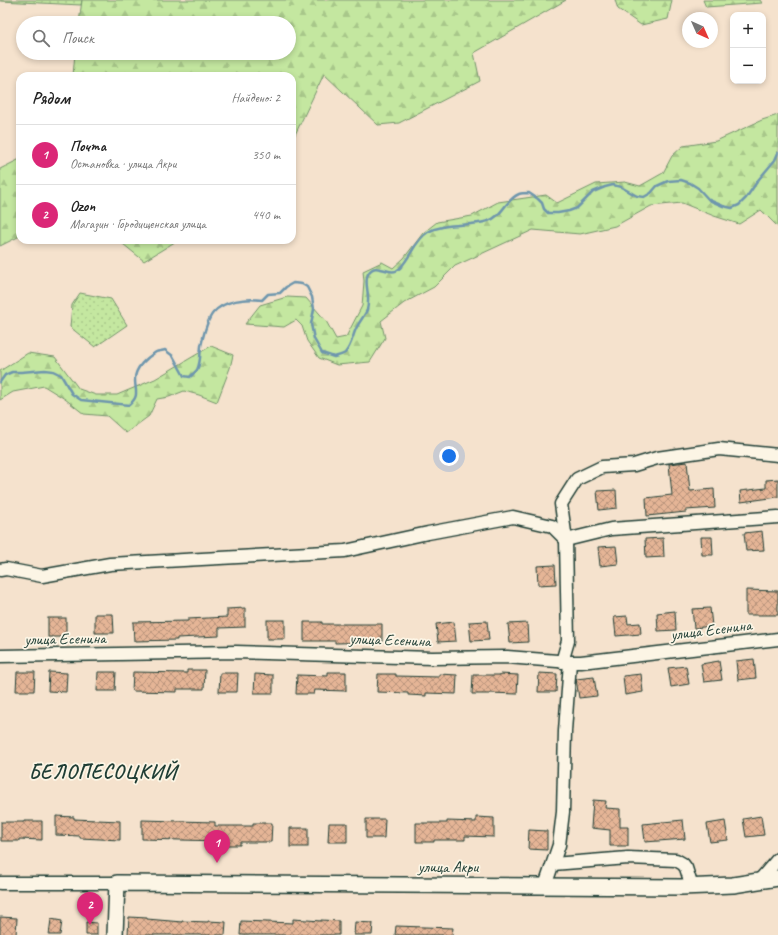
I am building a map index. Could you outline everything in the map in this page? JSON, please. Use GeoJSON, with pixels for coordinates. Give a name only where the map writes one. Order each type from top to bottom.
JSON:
{"type":"FeatureCollection","features":[{"type":"Feature","properties":{"kind":"main road","name":"улица Акри"},"geometry":{"type":"LineString","coordinates":[[117,883],[652,888],[733,885],[778,878]]}},
{"type":"Feature","properties":{"kind":"main road"},"geometry":{"type":"LineString","coordinates":[[115,935],[117,883]]}},
{"type":"Feature","properties":{"kind":"street"},"geometry":{"type":"LineString","coordinates":[[545,886],[559,845],[563,812],[566,662],[568,642],[566,540],[561,504],[578,479],[602,467],[634,465],[657,458],[719,449],[778,455]]}},
{"type":"Feature","properties":{"kind":"street"},"geometry":{"type":"LineString","coordinates":[[0,570],[6,569],[42,576],[110,564],[345,551],[513,517],[552,526],[566,540]]}},
{"type":"Feature","properties":{"kind":"street"},"geometry":{"type":"LineString","coordinates":[[566,540],[611,529],[778,517]]}},
{"type":"Feature","properties":{"kind":"street","name":"улица Есенина"},"geometry":{"type":"LineString","coordinates":[[0,656],[236,652],[432,658],[507,657],[581,662],[778,639]]}},
{"type":"Feature","properties":{"kind":"street"},"geometry":{"type":"LineString","coordinates":[[553,864],[628,858],[676,860],[683,864],[686,868],[692,887]]}},
{"type":"Feature","properties":{"kind":"street"},"geometry":{"type":"LineString","coordinates":[[758,882],[778,859]]}},
{"type":"Feature","properties":{"kind":"street"},"geometry":{"type":"LineString","coordinates":[[0,883],[117,883]]}},
{"type":"Feature","properties":{"kind":"green space"},"geometry":{"type":"Polygon","coordinates":[[[0,0],[82,0],[81,5],[0,0]]]}},
{"type":"Feature","properties":{"kind":"green space"},"geometry":{"type":"Polygon","coordinates":[[[82,0],[566,0],[474,53],[480,81],[399,123],[378,125],[324,74],[296,133],[296,72],[73,72],[74,60],[296,60],[296,16],[80,16],[82,0]]]}},
{"type":"Feature","properties":{"kind":"green space"},"geometry":{"type":"Polygon","coordinates":[[[615,0],[672,0],[668,19],[641,25],[618,9],[615,0]]]}},
{"type":"Feature","properties":{"kind":"green space"},"geometry":{"type":"Polygon","coordinates":[[[703,0],[760,0],[762,3],[706,7],[703,0]]]}},
{"type":"Feature","properties":{"kind":"green space"},"geometry":{"type":"Polygon","coordinates":[[[778,115],[778,227],[761,210],[739,224],[682,203],[651,206],[615,226],[580,234],[533,230],[455,266],[434,287],[404,303],[381,321],[385,338],[370,362],[337,365],[319,358],[307,341],[302,326],[296,320],[284,327],[245,324],[260,305],[287,297],[306,298],[326,321],[336,339],[346,337],[362,306],[364,281],[363,271],[382,262],[393,268],[404,258],[423,233],[437,222],[472,216],[498,202],[546,195],[557,203],[596,184],[625,182],[640,186],[663,173],[672,156],[683,146],[716,141],[762,120],[778,115]]]}},
{"type":"Feature","properties":{"kind":"green space"},"geometry":{"type":"Polygon","coordinates":[[[16,161],[16,238],[0,246],[0,169],[16,161]]]}},
{"type":"Feature","properties":{"kind":"green space"},"geometry":{"type":"Polygon","coordinates":[[[123,244],[172,244],[144,261],[123,244]]]}},
{"type":"Feature","properties":{"kind":"green space"},"geometry":{"type":"Polygon","coordinates":[[[80,293],[111,299],[127,325],[95,347],[70,327],[72,305],[80,293]]]}},
{"type":"Feature","properties":{"kind":"green space"},"geometry":{"type":"Polygon","coordinates":[[[211,346],[233,355],[230,368],[217,402],[184,391],[169,397],[157,399],[149,416],[126,433],[107,416],[84,414],[65,399],[44,386],[13,392],[0,400],[0,371],[28,353],[55,357],[79,389],[96,395],[117,395],[155,379],[211,346]]]}},
{"type":"Feature","properties":{"kind":"building"},"geometry":{"type":"Polygon","coordinates":[[[687,462],[690,491],[714,489],[715,508],[686,510],[686,512],[647,516],[646,498],[672,495],[669,464],[687,462]]]}},
{"type":"Feature","properties":{"kind":"building"},"geometry":{"type":"Polygon","coordinates":[[[778,479],[778,497],[741,502],[740,491],[766,488],[766,480],[778,479]]]}},
{"type":"Feature","properties":{"kind":"building"},"geometry":{"type":"Polygon","coordinates":[[[616,490],[617,508],[599,510],[597,491],[616,490]]]}},
{"type":"Feature","properties":{"kind":"building"},"geometry":{"type":"Polygon","coordinates":[[[762,531],[764,550],[746,551],[744,533],[762,531]]]}},
{"type":"Feature","properties":{"kind":"building"},"geometry":{"type":"Polygon","coordinates":[[[701,537],[712,537],[713,555],[702,555],[701,537]]]}},
{"type":"Feature","properties":{"kind":"building"},"geometry":{"type":"Polygon","coordinates":[[[663,538],[664,557],[646,558],[645,539],[663,538]]]}},
{"type":"Feature","properties":{"kind":"building"},"geometry":{"type":"Polygon","coordinates":[[[616,546],[618,564],[600,566],[598,547],[616,546]]]}},
{"type":"Feature","properties":{"kind":"building"},"geometry":{"type":"Polygon","coordinates":[[[555,565],[556,584],[538,585],[537,566],[555,565]]]}},
{"type":"Feature","properties":{"kind":"building"},"geometry":{"type":"Polygon","coordinates":[[[746,590],[778,591],[778,615],[746,615],[746,590]]]}},
{"type":"Feature","properties":{"kind":"building"},"geometry":{"type":"Polygon","coordinates":[[[245,608],[245,627],[219,628],[219,636],[177,638],[177,640],[134,641],[133,622],[188,621],[188,619],[227,617],[227,609],[245,608]]]}},
{"type":"Feature","properties":{"kind":"building"},"geometry":{"type":"Polygon","coordinates":[[[710,608],[712,626],[694,628],[692,609],[710,608]]]}},
{"type":"Feature","properties":{"kind":"building"},"geometry":{"type":"Polygon","coordinates":[[[675,611],[676,630],[658,631],[657,613],[675,611]]]}},
{"type":"Feature","properties":{"kind":"building"},"geometry":{"type":"Polygon","coordinates":[[[95,614],[113,614],[114,633],[95,633],[95,614]]]}},
{"type":"Feature","properties":{"kind":"building"},"geometry":{"type":"Polygon","coordinates":[[[627,616],[628,624],[640,623],[641,634],[616,636],[614,617],[627,616]]]}},
{"type":"Feature","properties":{"kind":"building"},"geometry":{"type":"Polygon","coordinates":[[[48,618],[66,618],[66,637],[48,637],[48,618]]]}},
{"type":"Feature","properties":{"kind":"building"},"geometry":{"type":"Polygon","coordinates":[[[267,620],[285,620],[285,639],[267,639],[267,620]]]}},
{"type":"Feature","properties":{"kind":"building"},"geometry":{"type":"Polygon","coordinates":[[[487,621],[489,640],[471,641],[469,622],[487,621]]]}},
{"type":"Feature","properties":{"kind":"building"},"geometry":{"type":"Polygon","coordinates":[[[304,622],[322,622],[322,624],[382,624],[382,642],[335,643],[335,641],[304,641],[304,622]]]}},
{"type":"Feature","properties":{"kind":"building"},"geometry":{"type":"Polygon","coordinates":[[[454,622],[456,641],[438,642],[436,624],[454,622]]]}},
{"type":"Feature","properties":{"kind":"building"},"geometry":{"type":"Polygon","coordinates":[[[527,623],[528,642],[510,643],[508,624],[527,623]]]}},
{"type":"Feature","properties":{"kind":"building"},"geometry":{"type":"Polygon","coordinates":[[[754,659],[756,678],[738,680],[736,661],[754,659]]]}},
{"type":"Feature","properties":{"kind":"building"},"geometry":{"type":"Polygon","coordinates":[[[719,661],[722,680],[704,682],[701,664],[719,661]]]}},
{"type":"Feature","properties":{"kind":"building"},"geometry":{"type":"Polygon","coordinates":[[[686,666],[689,684],[671,687],[668,668],[686,666]]]}},
{"type":"Feature","properties":{"kind":"building"},"geometry":{"type":"Polygon","coordinates":[[[187,670],[205,670],[204,689],[177,689],[177,692],[132,691],[133,672],[187,673],[187,670]]]}},
{"type":"Feature","properties":{"kind":"building"},"geometry":{"type":"Polygon","coordinates":[[[17,672],[35,672],[34,691],[16,691],[17,672]]]}},
{"type":"Feature","properties":{"kind":"building"},"geometry":{"type":"Polygon","coordinates":[[[49,672],[67,673],[66,692],[48,691],[49,672]]]}},
{"type":"Feature","properties":{"kind":"building"},"geometry":{"type":"Polygon","coordinates":[[[98,672],[116,672],[115,691],[97,691],[98,672]]]}},
{"type":"Feature","properties":{"kind":"building"},"geometry":{"type":"Polygon","coordinates":[[[328,672],[346,672],[346,691],[315,690],[314,694],[296,694],[297,675],[328,676],[328,672]]]}},
{"type":"Feature","properties":{"kind":"building"},"geometry":{"type":"Polygon","coordinates":[[[220,673],[238,673],[237,692],[219,692],[220,673]]]}},
{"type":"Feature","properties":{"kind":"building"},"geometry":{"type":"Polygon","coordinates":[[[539,673],[557,674],[556,692],[538,692],[539,673]]]}},
{"type":"Feature","properties":{"kind":"building"},"geometry":{"type":"Polygon","coordinates":[[[255,674],[273,675],[273,693],[254,693],[255,674]]]}},
{"type":"Feature","properties":{"kind":"building"},"geometry":{"type":"Polygon","coordinates":[[[378,674],[439,677],[439,674],[457,675],[456,694],[426,693],[426,696],[408,695],[408,693],[377,692],[378,674]]]}},
{"type":"Feature","properties":{"kind":"building"},"geometry":{"type":"Polygon","coordinates":[[[641,674],[643,692],[625,695],[623,676],[641,674]]]}},
{"type":"Feature","properties":{"kind":"building"},"geometry":{"type":"Polygon","coordinates":[[[473,675],[518,675],[517,694],[472,694],[473,675]]]}},
{"type":"Feature","properties":{"kind":"building"},"geometry":{"type":"Polygon","coordinates":[[[594,677],[597,696],[579,698],[576,679],[594,677]]]}},
{"type":"Feature","properties":{"kind":"building"},"geometry":{"type":"Polygon","coordinates":[[[593,800],[606,801],[605,808],[620,809],[620,827],[628,827],[628,846],[610,846],[610,830],[591,828],[593,800]]]}},
{"type":"Feature","properties":{"kind":"building"},"geometry":{"type":"Polygon","coordinates":[[[56,816],[74,817],[74,819],[120,821],[120,840],[56,835],[56,816]]]}},
{"type":"Feature","properties":{"kind":"building"},"geometry":{"type":"Polygon","coordinates":[[[761,816],[764,835],[746,837],[743,819],[761,816]]]}},
{"type":"Feature","properties":{"kind":"building"},"geometry":{"type":"Polygon","coordinates":[[[476,817],[494,818],[494,837],[465,836],[465,840],[434,840],[434,842],[416,842],[416,823],[447,823],[447,821],[476,822],[476,817]]]}},
{"type":"Feature","properties":{"kind":"building"},"geometry":{"type":"Polygon","coordinates":[[[366,819],[385,819],[384,838],[366,838],[366,819]]]}},
{"type":"Feature","properties":{"kind":"building"},"geometry":{"type":"Polygon","coordinates":[[[142,820],[215,822],[215,826],[253,826],[253,823],[272,823],[271,842],[240,842],[240,845],[221,845],[221,841],[142,839],[142,820]]]}},
{"type":"Feature","properties":{"kind":"building"},"geometry":{"type":"Polygon","coordinates":[[[683,820],[685,839],[645,842],[643,824],[683,820]]]}},
{"type":"Feature","properties":{"kind":"building"},"geometry":{"type":"Polygon","coordinates":[[[42,821],[42,840],[19,839],[19,841],[1,841],[1,822],[42,821]]]}},
{"type":"Feature","properties":{"kind":"building"},"geometry":{"type":"Polygon","coordinates":[[[725,821],[728,840],[710,842],[707,824],[725,821]]]}},
{"type":"Feature","properties":{"kind":"building"},"geometry":{"type":"Polygon","coordinates":[[[329,823],[347,823],[347,842],[328,842],[329,823]]]}},
{"type":"Feature","properties":{"kind":"building"},"geometry":{"type":"Polygon","coordinates":[[[290,828],[308,828],[308,847],[290,847],[290,828]]]}},
{"type":"Feature","properties":{"kind":"building"},"geometry":{"type":"Polygon","coordinates":[[[529,830],[547,831],[547,850],[528,849],[529,830]]]}},
{"type":"Feature","properties":{"kind":"building"},"geometry":{"type":"Polygon","coordinates":[[[0,917],[17,918],[16,935],[0,935],[0,917]]]}},
{"type":"Feature","properties":{"kind":"building"},"geometry":{"type":"Polygon","coordinates":[[[129,917],[182,922],[226,922],[225,935],[128,935],[129,917]]]}},
{"type":"Feature","properties":{"kind":"building"},"geometry":{"type":"Polygon","coordinates":[[[51,919],[62,921],[60,935],[49,935],[51,919]]]}},
{"type":"Feature","properties":{"kind":"building"},"geometry":{"type":"Polygon","coordinates":[[[293,919],[339,921],[339,935],[240,935],[241,921],[293,923],[293,919]]]}},
{"type":"Feature","properties":{"kind":"building"},"geometry":{"type":"Polygon","coordinates":[[[86,922],[97,923],[97,935],[86,935],[86,922]]]}},
{"type":"Feature","properties":{"kind":"building"},"geometry":{"type":"Polygon","coordinates":[[[355,922],[373,923],[372,935],[354,935],[355,922]]]}},
{"type":"Feature","properties":{"kind":"building"},"geometry":{"type":"Polygon","coordinates":[[[396,926],[453,928],[452,935],[395,935],[396,926]]]}},
{"type":"Feature","properties":{"kind":"waterway"},"geometry":{"type":"LineString","coordinates":[[0,382],[5,375],[12,372],[53,371],[61,375],[72,394],[81,400],[129,405],[136,396],[135,375],[139,367],[148,357],[156,352],[165,350],[173,356],[184,376],[190,377],[197,370],[200,361],[204,333],[213,313],[223,305],[236,301],[249,299],[262,300],[268,294],[280,293],[293,283],[302,284],[307,287],[312,297],[314,309],[311,324],[314,339],[322,353],[334,357],[338,356],[345,353],[347,350],[356,328],[367,310],[368,298],[366,280],[368,274],[375,268],[396,271],[404,264],[416,244],[428,232],[442,227],[480,223],[493,219],[515,196],[520,194],[529,193],[538,199],[548,213],[569,211],[577,208],[593,192],[613,185],[621,187],[637,196],[644,197],[651,193],[657,186],[668,181],[681,180],[698,188],[709,200],[732,208],[739,205],[746,198],[775,160],[778,153]]}},
{"type":"Feature","properties":{"kind":"place","name":"Почта"},"geometry":{"type":"Point","coordinates":[217,863]}},
{"type":"Feature","properties":{"kind":"place","name":"Ozon"},"geometry":{"type":"Point","coordinates":[90,925]}},
{"type":"Feature","properties":{"kind":"district","name":"БЕЛОПЕСОЦКИЙ"},"geometry":{"type":"Point","coordinates":[103,771]}}]}
